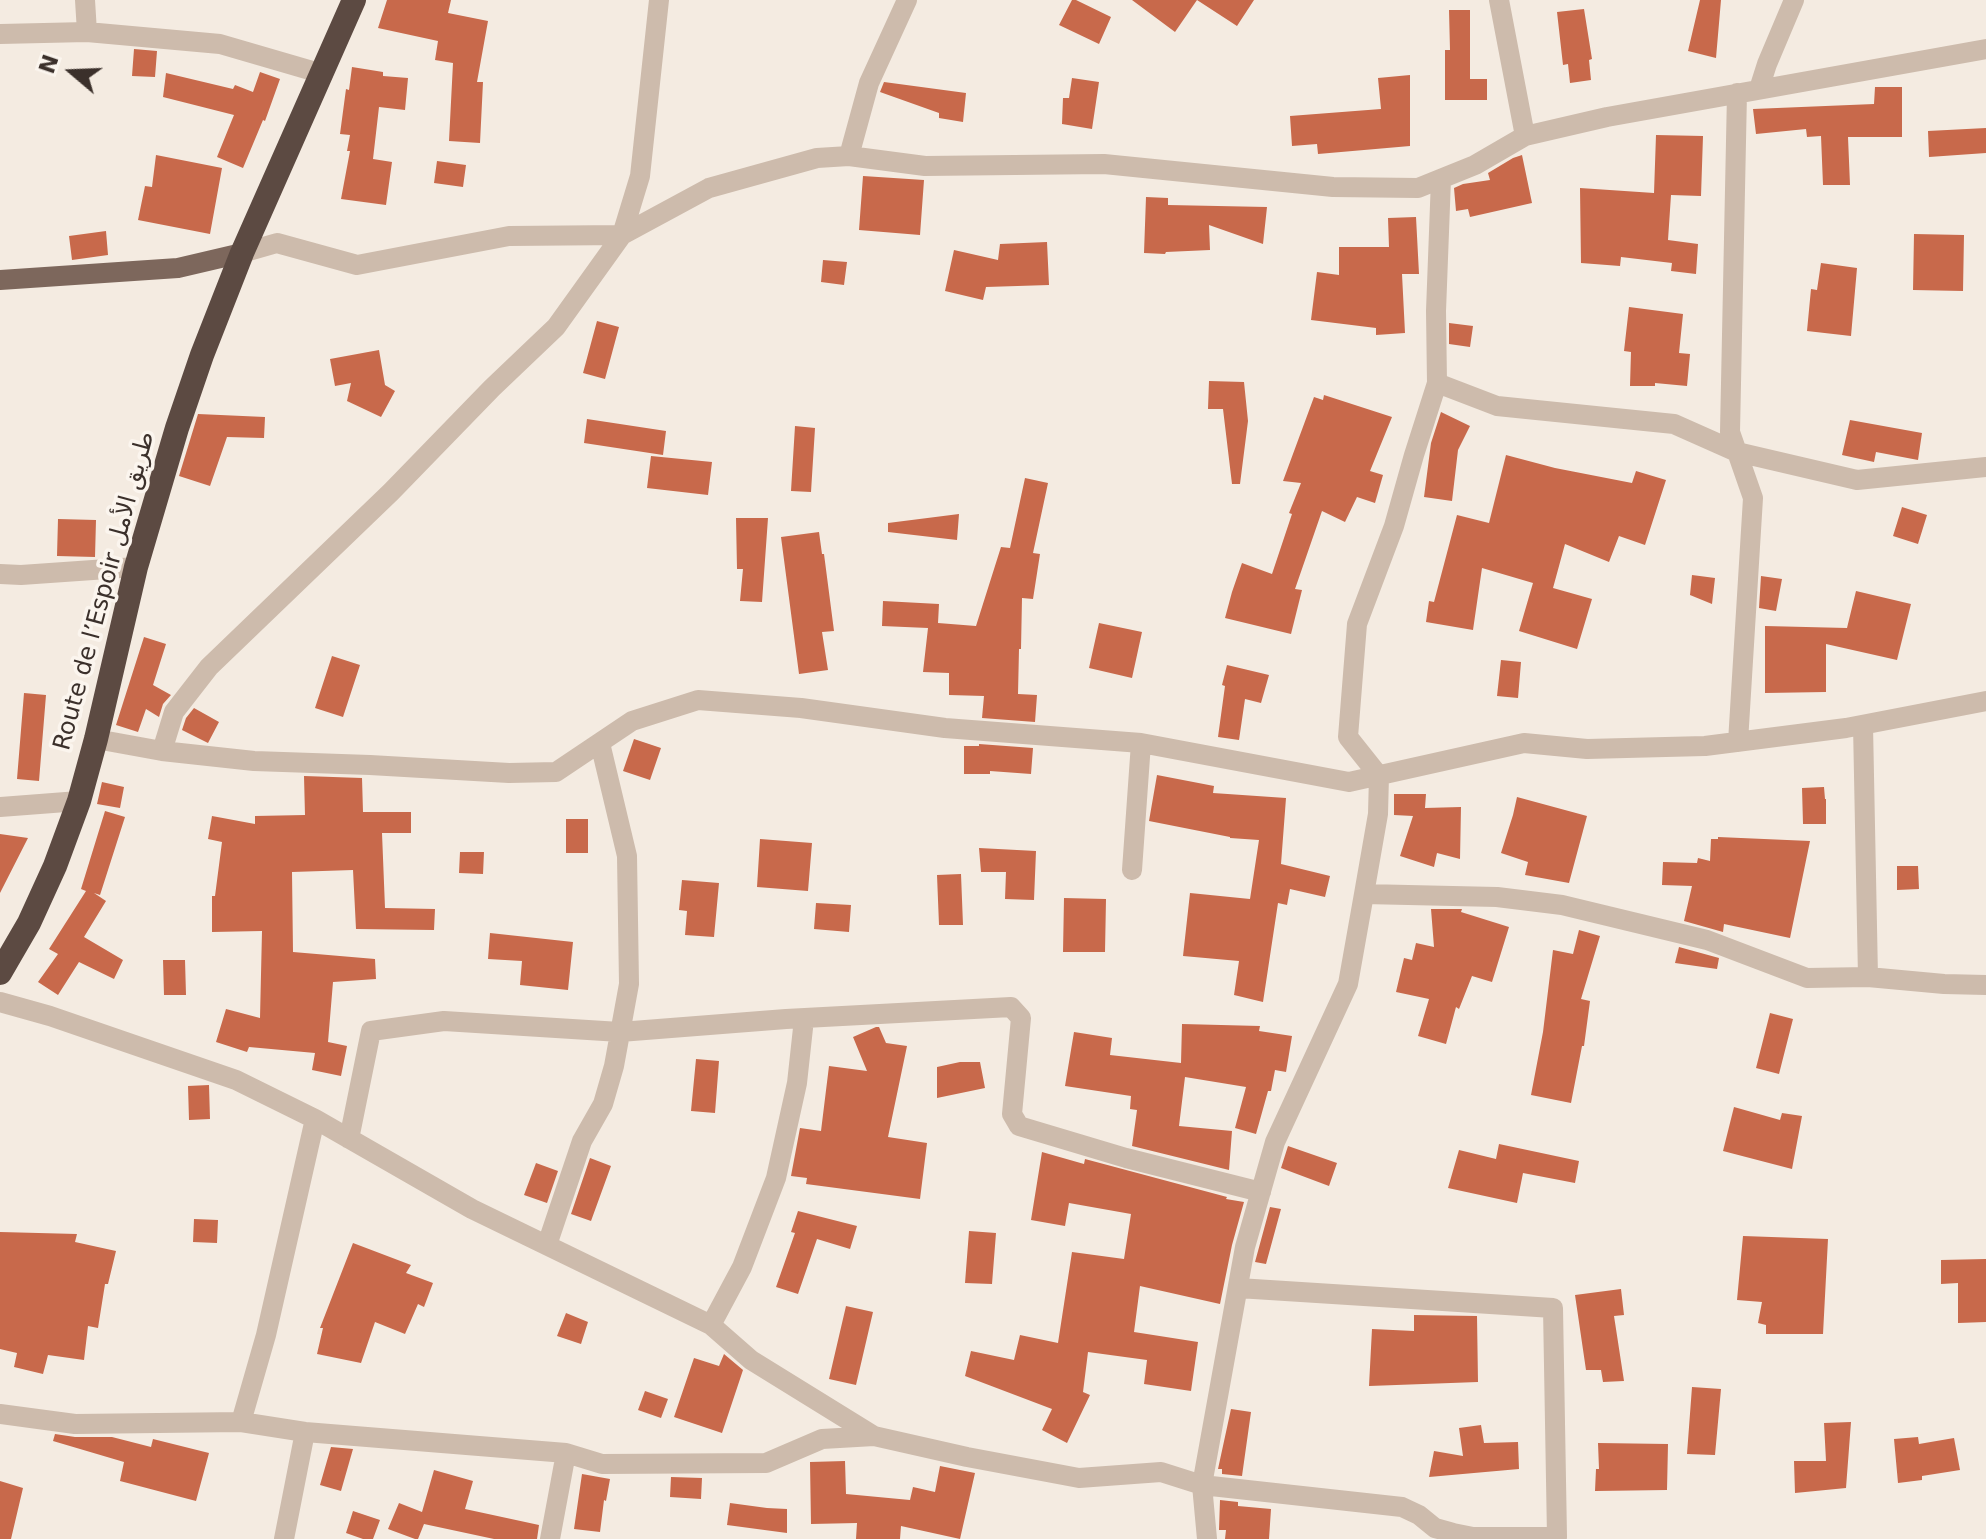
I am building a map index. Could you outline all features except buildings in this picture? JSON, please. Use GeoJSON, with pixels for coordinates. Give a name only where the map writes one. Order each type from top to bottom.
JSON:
{"type":"FeatureCollection","features":[{"type":"Feature","properties":{"kind":"highway","name":"Route de l’Espoir طريق الأمل"},"geometry":{"type":"LineString","coordinates":[[0,973],[29,923],[55,866],[79,801],[136,567],[202,355],[242,253],[354,0]]}},
{"type":"Feature","properties":{"kind":"main road"},"geometry":{"type":"LineString","coordinates":[[0,280],[178,268],[242,253]]}},
{"type":"Feature","properties":{"kind":"street"},"geometry":{"type":"LineString","coordinates":[[85,0],[87,32]]}},
{"type":"Feature","properties":{"kind":"street"},"geometry":{"type":"LineString","coordinates":[[162,751],[174,712],[209,667],[556,327],[622,235],[640,176],[659,0]]}},
{"type":"Feature","properties":{"kind":"street"},"geometry":{"type":"LineString","coordinates":[[849,156],[869,83],[907,0]]}},
{"type":"Feature","properties":{"kind":"street"},"geometry":{"type":"LineString","coordinates":[[1499,0],[1525,136]]}},
{"type":"Feature","properties":{"kind":"street"},"geometry":{"type":"LineString","coordinates":[[1759,89],[1794,0]]}},
{"type":"Feature","properties":{"kind":"street"},"geometry":{"type":"LineString","coordinates":[[0,34],[87,32],[220,44],[323,74]]}},
{"type":"Feature","properties":{"kind":"street"},"geometry":{"type":"LineString","coordinates":[[242,253],[277,243],[357,265],[509,236],[622,235],[709,188],[817,158],[849,156],[925,166],[1104,164],[1333,187],[1418,188],[1475,165],[1525,136],[1607,117],[1986,49]]}},
{"type":"Feature","properties":{"kind":"street"},"geometry":{"type":"LineString","coordinates":[[1737,93],[1730,432],[1753,498],[1738,742]]}},
{"type":"Feature","properties":{"kind":"street"},"geometry":{"type":"LineString","coordinates":[[1207,1539],[1202,1485],[1245,1247],[1275,1142],[1348,984],[1378,814],[1379,776],[1348,737],[1357,624],[1394,526],[1437,383],[1436,311],[1441,179]]}},
{"type":"Feature","properties":{"kind":"street"},"geometry":{"type":"LineString","coordinates":[[1437,383],[1497,406],[1674,424],[1737,452],[1857,480],[1986,467]]}},
{"type":"Feature","properties":{"kind":"street"},"geometry":{"type":"LineString","coordinates":[[0,574],[136,567]]}},
{"type":"Feature","properties":{"kind":"street"},"geometry":{"type":"LineString","coordinates":[[96,739],[162,751],[254,761],[509,773],[556,772],[632,721],[698,700],[801,708],[945,728],[1141,743],[1349,782],[1524,743],[1587,749],[1705,746],[1863,725],[1986,701]]}},
{"type":"Feature","properties":{"kind":"street"},"geometry":{"type":"LineString","coordinates":[[1863,725],[1868,977]]}},
{"type":"Feature","properties":{"kind":"street"},"geometry":{"type":"LineString","coordinates":[[547,1245],[582,1141],[603,1104],[614,1066],[629,984],[627,856],[600,743]]}},
{"type":"Feature","properties":{"kind":"street"},"geometry":{"type":"LineString","coordinates":[[1132,870],[1141,743]]}},
{"type":"Feature","properties":{"kind":"street"},"geometry":{"type":"LineString","coordinates":[[0,807],[79,801]]}},
{"type":"Feature","properties":{"kind":"street"},"geometry":{"type":"LineString","coordinates":[[1364,894],[1497,897],[1562,905],[1707,940],[1807,978],[1868,977],[1986,985]]}},
{"type":"Feature","properties":{"kind":"street"},"geometry":{"type":"LineString","coordinates":[[0,1002],[236,1080],[315,1119],[472,1209],[711,1325],[751,1360],[874,1436]]}},
{"type":"Feature","properties":{"kind":"street"},"geometry":{"type":"LineString","coordinates":[[349,1139],[371,1031],[444,1021],[620,1032],[1011,1007],[1021,1018],[1012,1114],[1019,1126],[1126,1158],[1261,1192]]}},
{"type":"Feature","properties":{"kind":"street"},"geometry":{"type":"LineString","coordinates":[[711,1325],[742,1267],[776,1178],[797,1083],[804,1019]]}},
{"type":"Feature","properties":{"kind":"street"},"geometry":{"type":"LineString","coordinates":[[241,1422],[266,1335],[315,1119]]}},
{"type":"Feature","properties":{"kind":"street"},"geometry":{"type":"LineString","coordinates":[[0,1414],[75,1424],[241,1422],[305,1432],[566,1453],[602,1464],[766,1463],[822,1439],[874,1436],[1079,1478],[1161,1472],[1202,1485],[1402,1507],[1435,1528],[1473,1537],[1557,1537],[1553,1308],[1238,1288]]}},
{"type":"Feature","properties":{"kind":"street"},"geometry":{"type":"LineString","coordinates":[[284,1539],[305,1432]]}},
{"type":"Feature","properties":{"kind":"street"},"geometry":{"type":"LineString","coordinates":[[550,1539],[566,1453]]}}]}
